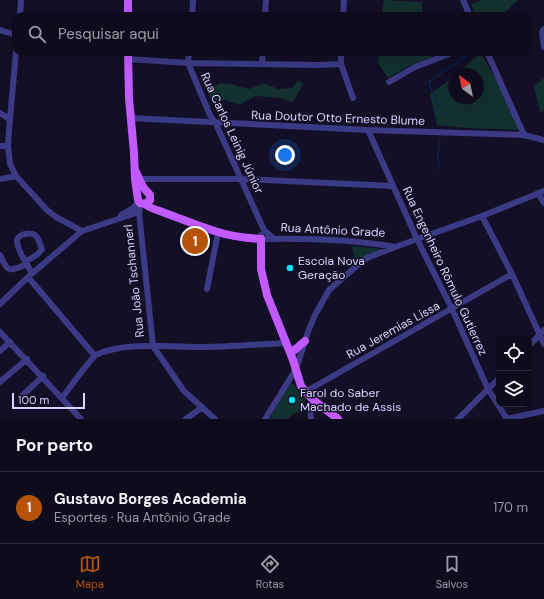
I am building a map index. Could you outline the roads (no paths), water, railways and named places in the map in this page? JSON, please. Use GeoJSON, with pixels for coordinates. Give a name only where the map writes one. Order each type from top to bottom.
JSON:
{"type":"FeatureCollection","features":[{"type":"Feature","properties":{"kind":"main road"},"geometry":{"type":"LineString","coordinates":[[128,0],[128,12]]}},
{"type":"Feature","properties":{"kind":"main road","name":"Rua João Tschannerl"},"geometry":{"type":"LineString","coordinates":[[128,56],[130,118],[135,179],[142,202]]}},
{"type":"Feature","properties":{"kind":"main road","name":"Rua João Tschannerl"},"geometry":{"type":"LineString","coordinates":[[135,169],[140,179],[142,202]]}},
{"type":"Feature","properties":{"kind":"main road","name":"Rua Antônio Grade"},"geometry":{"type":"LineString","coordinates":[[142,202],[150,208],[218,233],[261,239]]}},
{"type":"Feature","properties":{"kind":"main road"},"geometry":{"type":"LineString","coordinates":[[261,239],[263,279],[301,386],[312,399],[338,419]]}},
{"type":"Feature","properties":{"kind":"main road"},"geometry":{"type":"LineString","coordinates":[[290,352],[305,341]]}},
{"type":"Feature","properties":{"kind":"street"},"geometry":{"type":"LineString","coordinates":[[20,12],[21,0]]}},
{"type":"Feature","properties":{"kind":"street"},"geometry":{"type":"LineString","coordinates":[[192,12],[193,0]]}},
{"type":"Feature","properties":{"kind":"street"},"geometry":{"type":"LineString","coordinates":[[265,12],[266,0]]}},
{"type":"Feature","properties":{"kind":"street"},"geometry":{"type":"LineString","coordinates":[[343,12],[344,0]]}},
{"type":"Feature","properties":{"kind":"street"},"geometry":{"type":"LineString","coordinates":[[462,0],[468,12]]}},
{"type":"Feature","properties":{"kind":"street"},"geometry":{"type":"LineString","coordinates":[[544,29],[542,32],[544,47]]}},
{"type":"Feature","properties":{"kind":"street"},"geometry":{"type":"LineString","coordinates":[[0,30],[12,34]]}},
{"type":"Feature","properties":{"kind":"street"},"geometry":{"type":"LineString","coordinates":[[16,56],[9,119],[8,146],[10,164],[16,176],[56,217],[82,231]]}},
{"type":"Feature","properties":{"kind":"street"},"geometry":{"type":"LineString","coordinates":[[128,56],[188,63],[341,64]]}},
{"type":"Feature","properties":{"kind":"street","name":"Rua Carlos Leinig Júnior"},"geometry":{"type":"LineString","coordinates":[[189,56],[188,63],[210,115],[216,124],[260,218],[261,239]]}},
{"type":"Feature","properties":{"kind":"street"},"geometry":{"type":"LineString","coordinates":[[262,64],[263,56]]}},
{"type":"Feature","properties":{"kind":"street"},"geometry":{"type":"LineString","coordinates":[[342,56],[341,64],[353,98]]}},
{"type":"Feature","properties":{"kind":"street"},"geometry":{"type":"LineString","coordinates":[[389,82],[415,67],[444,56]]}},
{"type":"Feature","properties":{"kind":"street"},"geometry":{"type":"LineString","coordinates":[[489,56],[524,135]]}},
{"type":"Feature","properties":{"kind":"street"},"geometry":{"type":"LineString","coordinates":[[0,113],[9,119]]}},
{"type":"Feature","properties":{"kind":"street","name":"Rua Doutor Otto Ernesto Blume"},"geometry":{"type":"LineString","coordinates":[[130,118],[216,124],[524,135],[544,140]]}},
{"type":"Feature","properties":{"kind":"street","name":"Rua Engenheiro Rômulo Gutierrez"},"geometry":{"type":"LineString","coordinates":[[368,130],[392,186],[452,309],[488,389],[506,419]]}},
{"type":"Feature","properties":{"kind":"street"},"geometry":{"type":"LineString","coordinates":[[0,146],[8,146]]}},
{"type":"Feature","properties":{"kind":"street"},"geometry":{"type":"LineString","coordinates":[[0,179],[16,176]]}},
{"type":"Feature","properties":{"kind":"street"},"geometry":{"type":"LineString","coordinates":[[140,179],[242,179],[392,186]]}},
{"type":"Feature","properties":{"kind":"street"},"geometry":{"type":"LineString","coordinates":[[541,192],[544,203]]}},
{"type":"Feature","properties":{"kind":"street","name":"Rua Antônio Grade"},"geometry":{"type":"LineString","coordinates":[[261,239],[355,241],[395,247],[482,216],[541,192]]}},
{"type":"Feature","properties":{"kind":"street"},"geometry":{"type":"LineString","coordinates":[[0,304],[30,275],[82,231],[105,223],[142,202]]}},
{"type":"Feature","properties":{"kind":"street","name":"Rua João Tschannerl"},"geometry":{"type":"LineString","coordinates":[[142,202],[153,346],[184,391],[201,408],[215,419]]}},
{"type":"Feature","properties":{"kind":"street"},"geometry":{"type":"LineString","coordinates":[[482,216],[542,332],[544,344]]}},
{"type":"Feature","properties":{"kind":"street","name":"Rua Carlos Leinig Júnior"},"geometry":{"type":"LineString","coordinates":[[261,224],[266,233],[274,239]]}},
{"type":"Feature","properties":{"kind":"street"},"geometry":{"type":"LineString","coordinates":[[207,289],[218,233]]}},
{"type":"Feature","properties":{"kind":"street"},"geometry":{"type":"LineString","coordinates":[[1,259],[6,268],[12,270],[26,263],[42,249],[40,242],[35,235],[21,235],[17,242],[26,263],[30,275],[95,356]]}},
{"type":"Feature","properties":{"kind":"street"},"geometry":{"type":"LineString","coordinates":[[265,419],[296,369],[314,315],[329,290],[367,258],[395,247]]}},
{"type":"Feature","properties":{"kind":"street","name":"Rua Jeremias Lissa"},"geometry":{"type":"LineString","coordinates":[[305,392],[512,274]]}},
{"type":"Feature","properties":{"kind":"street"},"geometry":{"type":"LineString","coordinates":[[0,332],[81,419]]}},
{"type":"Feature","properties":{"kind":"street"},"geometry":{"type":"LineString","coordinates":[[532,343],[542,332]]}},
{"type":"Feature","properties":{"kind":"street"},"geometry":{"type":"LineString","coordinates":[[0,351],[10,342]]}},
{"type":"Feature","properties":{"kind":"street"},"geometry":{"type":"LineString","coordinates":[[62,398],[95,356],[119,348],[153,346],[202,347],[287,343]]}},
{"type":"Feature","properties":{"kind":"street"},"geometry":{"type":"LineString","coordinates":[[0,382],[26,359]]}},
{"type":"Feature","properties":{"kind":"street"},"geometry":{"type":"LineString","coordinates":[[22,396],[42,376]]}},
{"type":"Feature","properties":{"kind":"street"},"geometry":{"type":"LineString","coordinates":[[458,419],[496,381]]}},
{"type":"Feature","properties":{"kind":"street"},"geometry":{"type":"LineString","coordinates":[[311,419],[310,406],[312,399]]}},
{"type":"Feature","properties":{"kind":"street"},"geometry":{"type":"LineString","coordinates":[[186,419],[201,408]]}},
{"type":"Feature","properties":{"kind":"street"},"geometry":{"type":"LineString","coordinates":[[506,419],[544,411]]}},
{"type":"Feature","properties":{"kind":"waterway"},"geometry":{"type":"LineString","coordinates":[[425,84],[467,56]]}},
{"type":"Feature","properties":{"kind":"waterway"},"geometry":{"type":"LineString","coordinates":[[430,81],[430,87],[443,115]]}},
{"type":"Feature","properties":{"kind":"waterway"},"geometry":{"type":"LineString","coordinates":[[439,169],[438,157],[440,140]]}},
{"type":"Feature","properties":{"kind":"place","name":"Gustavo Borges Academia"},"geometry":{"type":"Point","coordinates":[195,241]}},
{"type":"Feature","properties":{"kind":"place","name":"Escola Nova Geração"},"geometry":{"type":"Point","coordinates":[290,268]}},
{"type":"Feature","properties":{"kind":"place","name":"Farol do Saber Machado de Assis"},"geometry":{"type":"Point","coordinates":[292,400]}}]}
